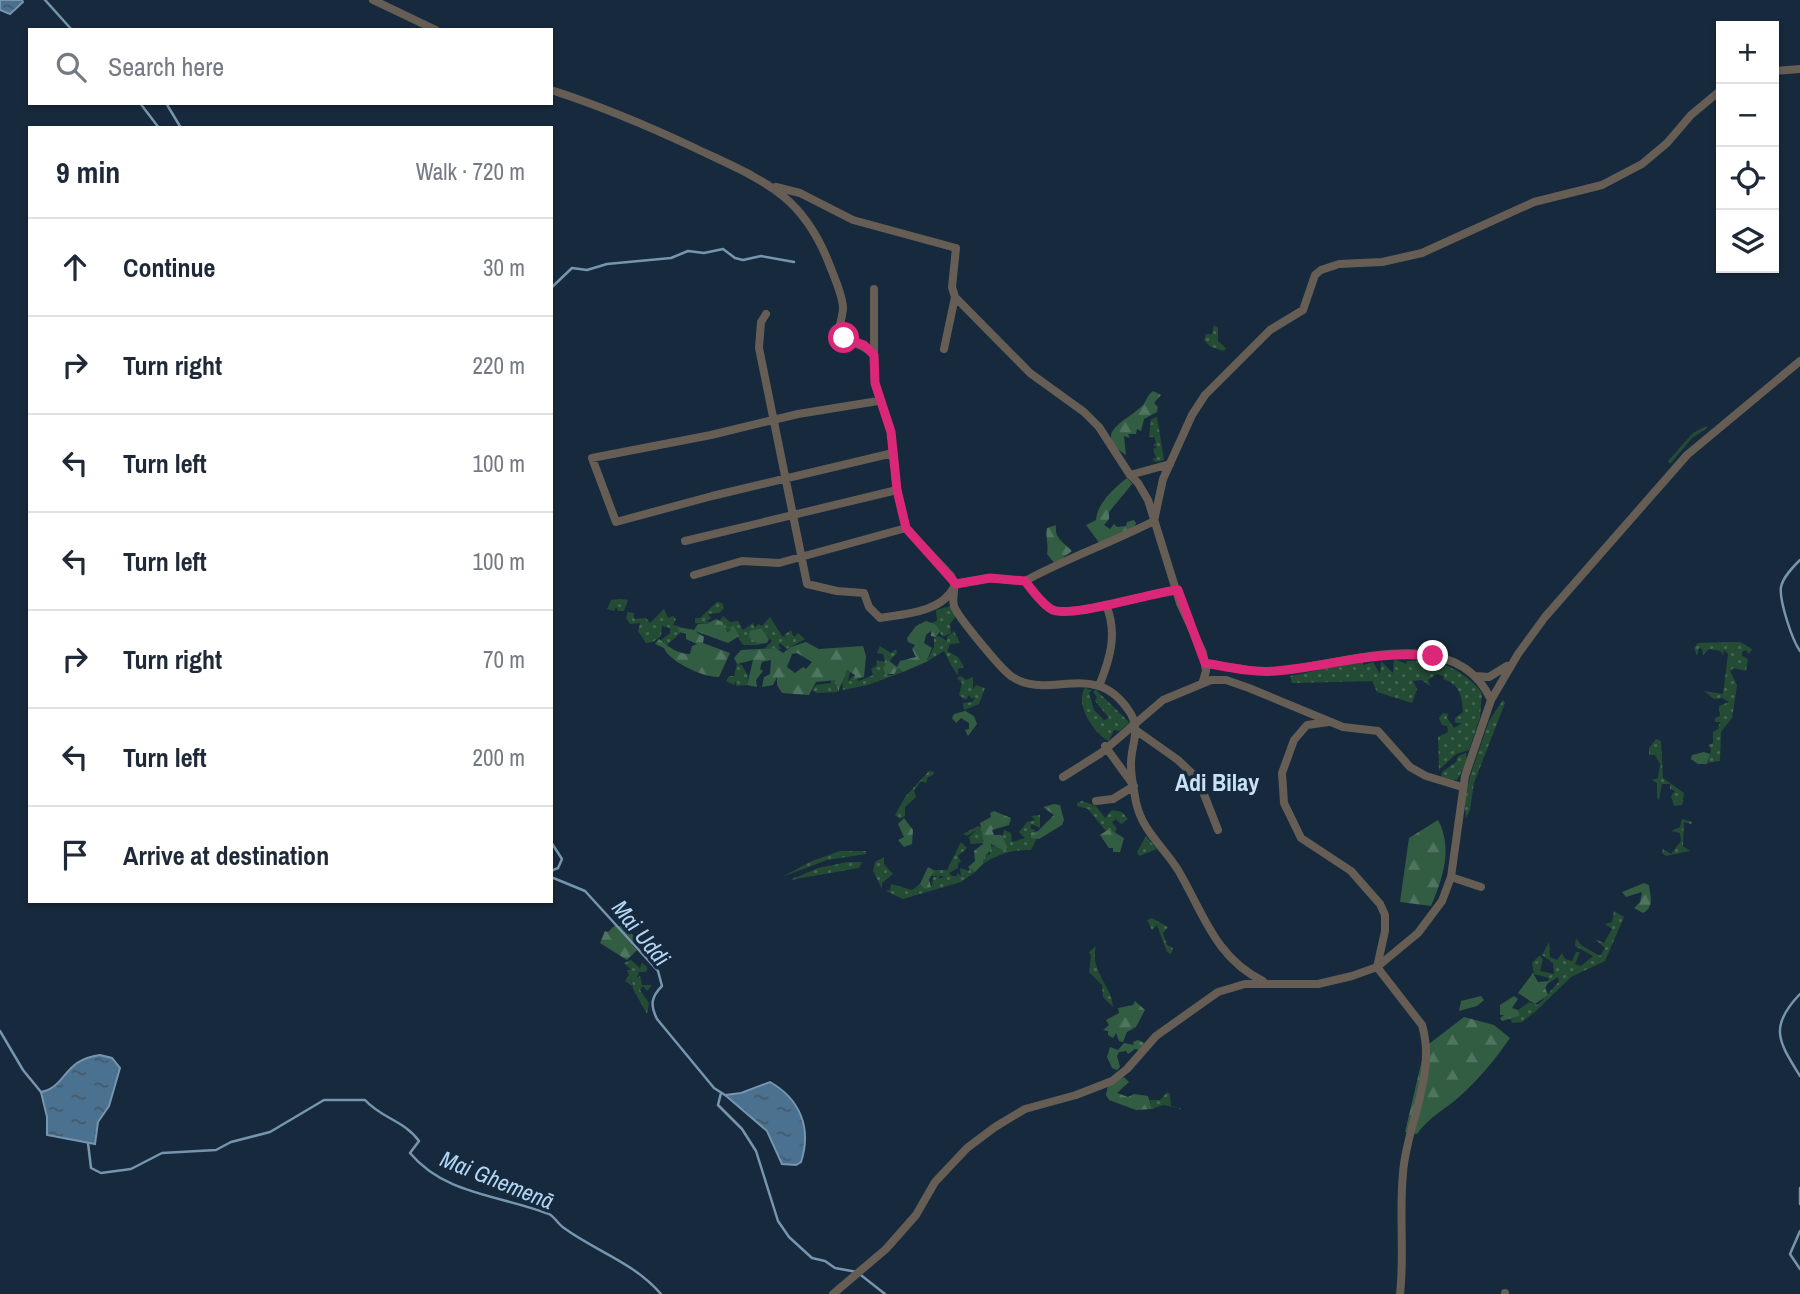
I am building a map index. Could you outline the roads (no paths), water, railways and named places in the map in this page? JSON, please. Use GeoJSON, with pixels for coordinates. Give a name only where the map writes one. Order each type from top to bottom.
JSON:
{"type":"FeatureCollection","features":[{"type":"Feature","properties":{"kind":"street"},"geometry":{"type":"LineString","coordinates":[[373,0],[432,28]]}},
{"type":"Feature","properties":{"kind":"street"},"geometry":{"type":"LineString","coordinates":[[1779,71],[1800,69]]}},
{"type":"Feature","properties":{"kind":"street"},"geometry":{"type":"LineString","coordinates":[[553,91],[644,124],[770,185],[800,193],[853,220],[956,248],[952,287],[955,297],[1030,373],[1084,412],[1109,440],[1129,475],[1143,492],[1205,663],[1203,681]]}},
{"type":"Feature","properties":{"kind":"street"},"geometry":{"type":"LineString","coordinates":[[766,314],[761,322],[759,348],[807,584],[864,593],[869,607],[880,618],[928,608],[944,600],[956,584],[990,578],[1025,581],[1067,558],[1119,540],[1154,521],[1170,464],[1192,415],[1205,395],[1280,321],[1299,313],[1315,275],[1321,270],[1339,264],[1382,262],[1422,253],[1534,202],[1602,185],[1642,164],[1716,94]]}},
{"type":"Feature","properties":{"kind":"street"},"geometry":{"type":"LineString","coordinates":[[770,185],[801,212],[821,244],[843,308],[839,334],[864,345],[874,355]]}},
{"type":"Feature","properties":{"kind":"street"},"geometry":{"type":"LineString","coordinates":[[874,289],[874,355],[878,401],[891,432],[897,490],[906,528],[956,584],[956,609],[998,665],[1012,677],[1039,685],[1073,681],[1099,686],[1129,712],[1135,726],[1198,779],[1218,830]]}},
{"type":"Feature","properties":{"kind":"street"},"geometry":{"type":"LineString","coordinates":[[944,349],[955,297]]}},
{"type":"Feature","properties":{"kind":"street"},"geometry":{"type":"LineString","coordinates":[[833,1294],[886,1249],[916,1215],[934,1181],[967,1148],[995,1127],[1025,1109],[1076,1095],[1112,1081],[1127,1069],[1156,1036],[1217,992],[1245,984],[1332,982],[1377,967],[1427,924],[1442,901],[1451,877],[1462,787],[1491,700],[1513,662],[1545,617],[1687,455],[1800,361]]}},
{"type":"Feature","properties":{"kind":"street"},"geometry":{"type":"LineString","coordinates":[[878,401],[774,419],[592,458],[616,522],[893,453]]}},
{"type":"Feature","properties":{"kind":"street"},"geometry":{"type":"LineString","coordinates":[[1129,475],[1170,464]]}},
{"type":"Feature","properties":{"kind":"street"},"geometry":{"type":"LineString","coordinates":[[685,541],[897,490]]}},
{"type":"Feature","properties":{"kind":"street"},"geometry":{"type":"LineString","coordinates":[[694,575],[742,561],[779,563],[906,528]]}},
{"type":"Feature","properties":{"kind":"street"},"geometry":{"type":"LineString","coordinates":[[1025,581],[1051,609],[1078,612],[1154,592],[1178,590]]}},
{"type":"Feature","properties":{"kind":"street"},"geometry":{"type":"LineString","coordinates":[[1099,686],[1108,663],[1113,632],[1106,606]]}},
{"type":"Feature","properties":{"kind":"street"},"geometry":{"type":"LineString","coordinates":[[1205,663],[1273,671],[1364,656],[1404,653],[1433,656],[1475,676],[1494,675],[1513,662]]}},
{"type":"Feature","properties":{"kind":"street"},"geometry":{"type":"LineString","coordinates":[[1475,676],[1491,700]]}},
{"type":"Feature","properties":{"kind":"street"},"geometry":{"type":"LineString","coordinates":[[1063,777],[1101,753],[1105,746],[1135,726],[1163,700],[1203,681],[1226,680],[1343,727],[1378,731],[1410,766],[1426,776],[1462,787]]}},
{"type":"Feature","properties":{"kind":"street"},"geometry":{"type":"LineString","coordinates":[[1329,722],[1307,725],[1301,730],[1287,755],[1280,789],[1289,816],[1301,838],[1351,872],[1380,904],[1385,915],[1385,931],[1377,967]]}},
{"type":"Feature","properties":{"kind":"street"},"geometry":{"type":"LineString","coordinates":[[1135,726],[1131,765],[1139,813],[1146,827],[1177,869],[1206,928],[1240,969],[1266,983]]}},
{"type":"Feature","properties":{"kind":"street"},"geometry":{"type":"LineString","coordinates":[[1105,746],[1134,786]]}},
{"type":"Feature","properties":{"kind":"street"},"geometry":{"type":"LineString","coordinates":[[1096,801],[1113,799],[1134,786]]}},
{"type":"Feature","properties":{"kind":"street"},"geometry":{"type":"LineString","coordinates":[[1451,877],[1481,887]]}},
{"type":"Feature","properties":{"kind":"street"},"geometry":{"type":"LineString","coordinates":[[1377,967],[1422,1025],[1426,1044],[1423,1079],[1404,1163],[1400,1294]]}},
{"type":"Feature","properties":{"kind":"water"},"geometry":{"type":"Polygon","coordinates":[[[0,0],[23,2],[10,14],[0,10],[0,0]]]}},
{"type":"Feature","properties":{"kind":"water"},"geometry":{"type":"Polygon","coordinates":[[[100,1055],[112,1058],[120,1068],[109,1106],[98,1122],[95,1144],[47,1135],[47,1117],[41,1092],[50,1089],[79,1062],[100,1055]]]}},
{"type":"Feature","properties":{"kind":"water"},"geometry":{"type":"Polygon","coordinates":[[[770,1082],[789,1097],[801,1116],[804,1149],[801,1162],[796,1165],[782,1164],[767,1131],[725,1095],[741,1093],[770,1082]]]}},
{"type":"Feature","properties":{"kind":"waterway","name":"Mai Uddi"},"geometry":{"type":"LineString","coordinates":[[45,0],[70,28]]}},
{"type":"Feature","properties":{"kind":"waterway","name":"Mai Uddi"},"geometry":{"type":"LineString","coordinates":[[142,105],[157,126]]}},
{"type":"Feature","properties":{"kind":"waterway"},"geometry":{"type":"LineString","coordinates":[[167,105],[180,126]]}},
{"type":"Feature","properties":{"kind":"waterway"},"geometry":{"type":"LineString","coordinates":[[553,286],[572,268],[587,270],[607,264],[671,258],[688,251],[704,253],[723,249],[735,258],[743,260],[761,256],[794,262]]}},
{"type":"Feature","properties":{"kind":"waterway"},"geometry":{"type":"LineString","coordinates":[[1800,560],[1781,587],[1787,620],[1800,651]]}},
{"type":"Feature","properties":{"kind":"waterway","name":"Mai Uddi"},"geometry":{"type":"LineString","coordinates":[[553,845],[562,859],[558,868],[553,870]]}},
{"type":"Feature","properties":{"kind":"waterway","name":"Mai Uddi"},"geometry":{"type":"LineString","coordinates":[[553,878],[585,891],[658,971],[662,986],[654,998],[653,1009],[657,1019],[714,1088],[725,1095]]}},
{"type":"Feature","properties":{"kind":"waterway"},"geometry":{"type":"LineString","coordinates":[[1800,994],[1780,1025],[1782,1044],[1800,1076]]}},
{"type":"Feature","properties":{"kind":"waterway","name":"Mai Ghemenā"},"geometry":{"type":"LineString","coordinates":[[0,1031],[23,1070],[41,1092]]}},
{"type":"Feature","properties":{"kind":"waterway","name":"Mai Uddi"},"geometry":{"type":"LineString","coordinates":[[721,1093],[718,1105],[742,1129],[756,1151],[778,1221],[789,1237],[812,1258],[825,1261],[835,1268],[857,1272],[885,1294]]}},
{"type":"Feature","properties":{"kind":"waterway","name":"Mai Ghemenā"},"geometry":{"type":"LineString","coordinates":[[88,1143],[91,1168],[101,1173],[131,1169],[162,1153],[216,1150],[231,1142],[270,1132],[324,1100],[365,1100],[413,1134],[419,1141],[410,1153],[440,1178],[474,1192],[549,1214],[576,1236],[639,1274],[661,1294]]}},
{"type":"Feature","properties":{"kind":"waterway"},"geometry":{"type":"LineString","coordinates":[[1800,1188],[1800,1204]]}},
{"type":"Feature","properties":{"kind":"waterway"},"geometry":{"type":"LineString","coordinates":[[1800,1231],[1790,1254],[1800,1269]]}},
{"type":"Feature","properties":{"kind":"district","name":"Adi Bilay"},"geometry":{"type":"Point","coordinates":[1217,783]}}]}
